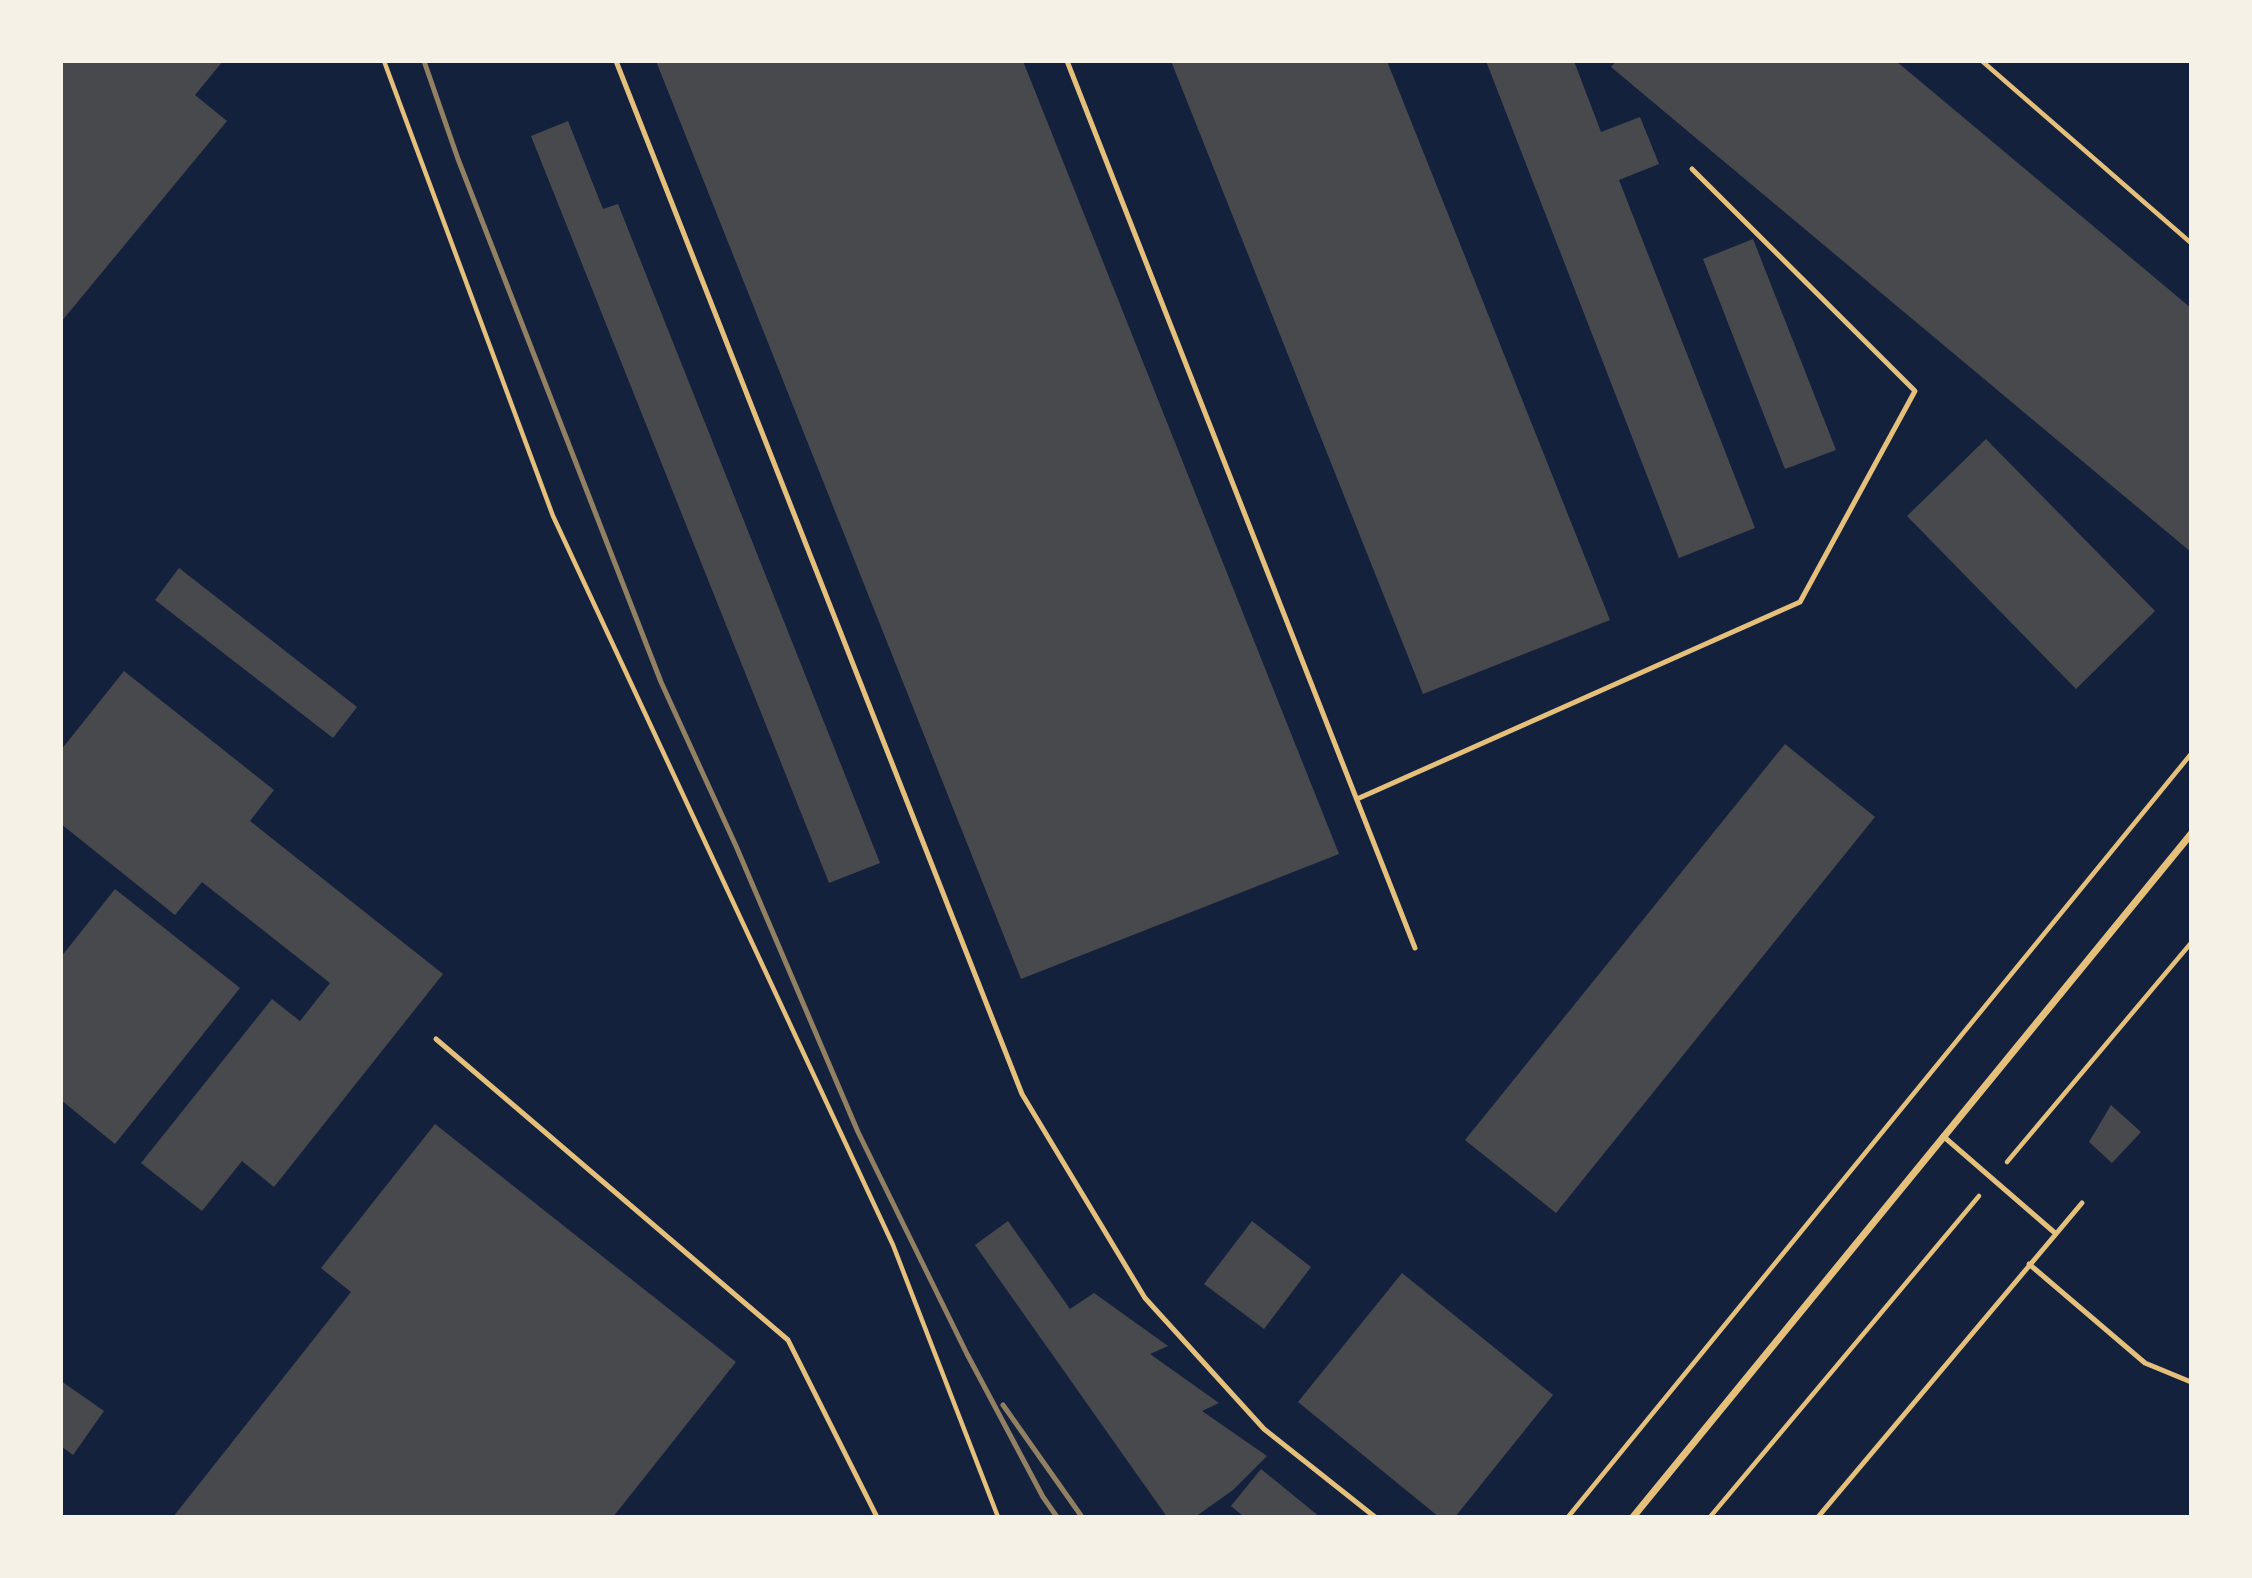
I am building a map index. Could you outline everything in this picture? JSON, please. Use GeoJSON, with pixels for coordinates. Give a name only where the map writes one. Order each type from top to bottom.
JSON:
{"type":"FeatureCollection","features":[{"type":"Feature","properties":{"kind":"street"},"geometry":{"type":"LineString","coordinates":[[1633,1517],[2191,834]]}},
{"type":"Feature","properties":{"kind":"lane"},"geometry":{"type":"LineString","coordinates":[[616,61],[1023,1094],[1145,1298],[1264,1429],[1376,1517]]}},
{"type":"Feature","properties":{"kind":"lane"},"geometry":{"type":"LineString","coordinates":[[1066,61],[1415,948]]}},
{"type":"Feature","properties":{"kind":"lane"},"geometry":{"type":"LineString","coordinates":[[1356,799],[1800,602],[1915,391],[1692,169]]}},
{"type":"Feature","properties":{"kind":"lane"},"geometry":{"type":"LineString","coordinates":[[436,1039],[788,1340],[877,1517]]}},
{"type":"Feature","properties":{"kind":"lane"},"geometry":{"type":"LineString","coordinates":[[1943,1136],[2055,1233]]}},
{"type":"Feature","properties":{"kind":"lane"},"geometry":{"type":"LineString","coordinates":[[1818,1517],[2082,1203]]}},
{"type":"Feature","properties":{"kind":"lane"},"geometry":{"type":"LineString","coordinates":[[2029,1264],[2145,1363],[2191,1382]]}},
{"type":"Feature","properties":{"kind":"path"},"geometry":{"type":"LineString","coordinates":[[384,61],[553,516],[894,1244],[998,1517]]}},
{"type":"Feature","properties":{"kind":"path"},"geometry":{"type":"LineString","coordinates":[[1982,61],[2191,243]]}},
{"type":"Feature","properties":{"kind":"path"},"geometry":{"type":"LineString","coordinates":[[1568,1517],[2191,754]]}},
{"type":"Feature","properties":{"kind":"path"},"geometry":{"type":"LineString","coordinates":[[1710,1517],[2191,943]]}},
{"type":"Feature","properties":{"kind":"building"},"geometry":{"type":"Polygon","coordinates":[[[61,61],[223,61],[195,95],[227,121],[61,322],[61,61]]]}},
{"type":"Feature","properties":{"kind":"building"},"geometry":{"type":"Polygon","coordinates":[[[656,61],[1023,61],[1339,854],[1021,979],[656,61]]]}},
{"type":"Feature","properties":{"kind":"building"},"geometry":{"type":"Polygon","coordinates":[[[1171,61],[1387,61],[1610,620],[1423,694],[1171,61]]]}},
{"type":"Feature","properties":{"kind":"building"},"geometry":{"type":"Polygon","coordinates":[[[1486,61],[1574,61],[1601,132],[1640,117],[1659,164],[1619,180],[1755,528],[1679,558],[1486,61]]]}},
{"type":"Feature","properties":{"kind":"building"},"geometry":{"type":"Polygon","coordinates":[[[1616,61],[1896,61],[2191,308],[2191,552],[1611,67],[1616,61]]]}},
{"type":"Feature","properties":{"kind":"building"},"geometry":{"type":"Polygon","coordinates":[[[568,121],[603,209],[618,204],[880,863],[829,883],[531,136],[568,121]]]}},
{"type":"Feature","properties":{"kind":"building"},"geometry":{"type":"Polygon","coordinates":[[[1753,239],[1836,450],[1785,469],[1703,259],[1753,239]]]}},
{"type":"Feature","properties":{"kind":"building"},"geometry":{"type":"Polygon","coordinates":[[[1986,439],[2155,611],[2076,689],[1907,516],[1986,439]]]}},
{"type":"Feature","properties":{"kind":"building"},"geometry":{"type":"Polygon","coordinates":[[[179,568],[357,707],[333,738],[155,600],[179,568]]]}},
{"type":"Feature","properties":{"kind":"building"},"geometry":{"type":"Polygon","coordinates":[[[124,671],[274,790],[250,821],[443,974],[274,1187],[242,1161],[202,1211],[141,1163],[272,999],[300,1021],[330,983],[202,882],[175,915],[61,824],[61,750],[124,671]]]}},
{"type":"Feature","properties":{"kind":"building"},"geometry":{"type":"Polygon","coordinates":[[[1785,744],[1875,817],[1556,1213],[1465,1140],[1785,744]]]}},
{"type":"Feature","properties":{"kind":"building"},"geometry":{"type":"Polygon","coordinates":[[[115,889],[240,988],[115,1144],[61,1100],[61,957],[115,889]]]}},
{"type":"Feature","properties":{"kind":"building"},"geometry":{"type":"Polygon","coordinates":[[[2111,1105],[2141,1132],[2112,1163],[2089,1142],[2111,1105]]]}},
{"type":"Feature","properties":{"kind":"building"},"geometry":{"type":"Polygon","coordinates":[[[435,1124],[736,1362],[613,1517],[173,1517],[351,1292],[321,1268],[435,1124]]]}},
{"type":"Feature","properties":{"kind":"building"},"geometry":{"type":"Polygon","coordinates":[[[1008,1221],[1070,1309],[1094,1293],[1168,1346],[1150,1354],[1219,1403],[1202,1411],[1267,1456],[1233,1490],[1195,1517],[1167,1517],[975,1245],[1008,1221]]]}},
{"type":"Feature","properties":{"kind":"building"},"geometry":{"type":"Polygon","coordinates":[[[1252,1221],[1311,1267],[1264,1329],[1204,1284],[1252,1221]]]}},
{"type":"Feature","properties":{"kind":"building"},"geometry":{"type":"Polygon","coordinates":[[[1402,1273],[1553,1395],[1455,1517],[1439,1517],[1298,1402],[1402,1273]]]}},
{"type":"Feature","properties":{"kind":"building"},"geometry":{"type":"Polygon","coordinates":[[[61,1381],[104,1411],[73,1455],[61,1446],[61,1381]]]}},
{"type":"Feature","properties":{"kind":"building"},"geometry":{"type":"Polygon","coordinates":[[[1261,1469],[1320,1517],[1244,1517],[1231,1506],[1261,1469]]]}},
{"type":"Feature","properties":{"kind":"railway"},"geometry":{"type":"LineString","coordinates":[[424,61],[458,159],[661,682],[736,846],[858,1132],[967,1354],[1043,1497],[1057,1517]]}},
{"type":"Feature","properties":{"kind":"railway"},"geometry":{"type":"LineString","coordinates":[[1003,1405],[1082,1517]]}}]}
